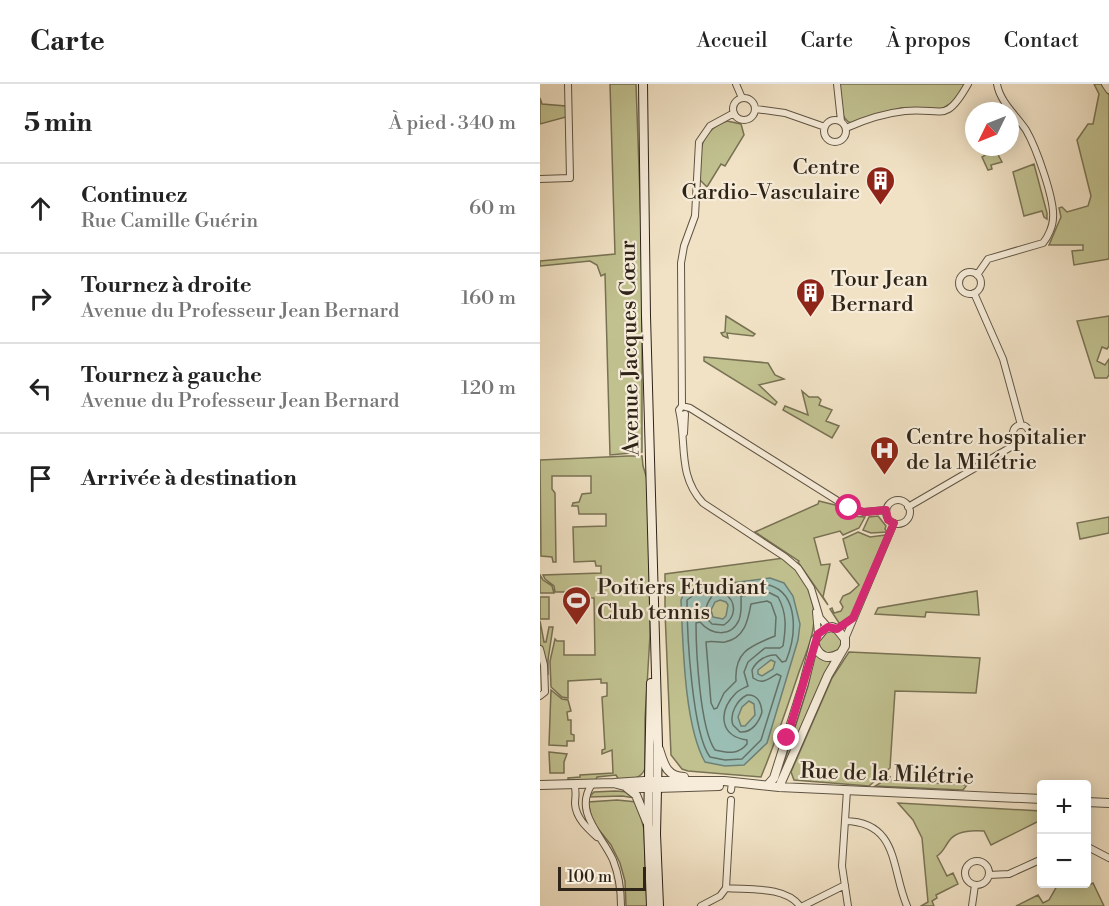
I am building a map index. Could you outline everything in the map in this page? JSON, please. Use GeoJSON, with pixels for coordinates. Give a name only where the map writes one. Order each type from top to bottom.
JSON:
{"type":"FeatureCollection","features":[{"type":"Feature","properties":{"kind":"main road","name":"Avenue Jacques Cœur"},"geometry":{"type":"LineString","coordinates":[[642,84],[658,744],[648,824],[651,906]]}},
{"type":"Feature","properties":{"kind":"main road","name":"Avenue Jacques Cœur"},"geometry":{"type":"LineString","coordinates":[[653,596],[653,784],[658,906]]}},
{"type":"Feature","properties":{"kind":"street"},"geometry":{"type":"LineString","coordinates":[[540,179],[570,178],[568,84]]}},
{"type":"Feature","properties":{"kind":"street"},"geometry":{"type":"LineString","coordinates":[[736,84],[742,98],[753,102],[756,109],[753,116],[747,120],[740,120],[734,113],[734,105],[742,98]]}},
{"type":"Feature","properties":{"kind":"street"},"geometry":{"type":"LineString","coordinates":[[837,84],[841,121],[846,128],[844,138],[836,142],[830,141],[825,136],[825,127],[831,121],[841,121]]}},
{"type":"Feature","properties":{"kind":"street"},"geometry":{"type":"LineString","coordinates":[[846,128],[904,111],[936,113],[946,110],[960,99],[968,84]]}},
{"type":"Feature","properties":{"kind":"street"},"geometry":{"type":"LineString","coordinates":[[977,275],[988,259],[1043,243],[1048,236],[1053,218],[1036,152],[1017,118],[1000,96],[997,84]]}},
{"type":"Feature","properties":{"kind":"street"},"geometry":{"type":"LineString","coordinates":[[1105,84],[1109,90]]}},
{"type":"Feature","properties":{"kind":"street"},"geometry":{"type":"LineString","coordinates":[[756,109],[785,113],[825,127]]}},
{"type":"Feature","properties":{"kind":"street"},"geometry":{"type":"LineString","coordinates":[[734,113],[710,126],[699,142],[695,216],[684,246],[681,263],[683,445],[687,477],[699,499],[715,512],[792,562],[807,581],[820,618],[828,627],[837,629],[845,639]]}},
{"type":"Feature","properties":{"kind":"street"},"geometry":{"type":"LineString","coordinates":[[968,273],[977,275],[981,284],[979,290],[968,294],[963,291],[960,282],[962,276],[968,273]]}},
{"type":"Feature","properties":{"kind":"street"},"geometry":{"type":"LineString","coordinates":[[974,293],[1003,359],[1021,425],[1028,429],[1029,436],[1024,441],[1016,440]]}},
{"type":"Feature","properties":{"kind":"street"},"geometry":{"type":"LineString","coordinates":[[684,410],[849,508],[864,512],[886,510]]}},
{"type":"Feature","properties":{"kind":"street"},"geometry":{"type":"LineString","coordinates":[[1016,440],[1013,431],[1016,426],[1021,425]]}},
{"type":"Feature","properties":{"kind":"street"},"geometry":{"type":"LineString","coordinates":[[908,507],[1011,447],[1016,440]]}},
{"type":"Feature","properties":{"kind":"street"},"geometry":{"type":"LineString","coordinates":[[895,500],[902,501],[908,507],[909,514],[900,524],[888,520],[886,510],[895,500]]}},
{"type":"Feature","properties":{"kind":"street"},"geometry":{"type":"LineString","coordinates":[[779,787],[828,675],[845,646],[845,639],[853,618],[894,523]]}},
{"type":"Feature","properties":{"kind":"street"},"geometry":{"type":"LineString","coordinates":[[767,786],[774,778],[818,634],[815,602]]}},
{"type":"Feature","properties":{"kind":"street"},"geometry":{"type":"LineString","coordinates":[[837,629],[853,618]]}},
{"type":"Feature","properties":{"kind":"street"},"geometry":{"type":"LineString","coordinates":[[818,634],[828,627]]}},
{"type":"Feature","properties":{"kind":"street"},"geometry":{"type":"LineString","coordinates":[[815,645],[820,654],[825,657],[834,657],[839,654]]}},
{"type":"Feature","properties":{"kind":"street"},"geometry":{"type":"LineString","coordinates":[[540,649],[544,665],[545,688],[544,693],[540,696]]}},
{"type":"Feature","properties":{"kind":"street"},"geometry":{"type":"LineString","coordinates":[[779,787],[777,778],[787,738]]}},
{"type":"Feature","properties":{"kind":"street"},"geometry":{"type":"LineString","coordinates":[[658,744],[664,764],[671,774],[706,781]]}},
{"type":"Feature","properties":{"kind":"street","name":"Rue de la Milétrie"},"geometry":{"type":"LineString","coordinates":[[653,784],[706,781],[731,786]]}},
{"type":"Feature","properties":{"kind":"street"},"geometry":{"type":"LineString","coordinates":[[614,783],[636,795],[648,824]]}},
{"type":"Feature","properties":{"kind":"street"},"geometry":{"type":"LineString","coordinates":[[574,784],[579,818],[606,846]]}},
{"type":"Feature","properties":{"kind":"street"},"geometry":{"type":"LineString","coordinates":[[592,784],[586,794],[585,808],[591,823],[606,846],[618,877],[621,906]]}},
{"type":"Feature","properties":{"kind":"street"},"geometry":{"type":"LineString","coordinates":[[540,785],[653,784]]}},
{"type":"Feature","properties":{"kind":"street"},"geometry":{"type":"LineString","coordinates":[[624,787],[653,784]]}},
{"type":"Feature","properties":{"kind":"street","name":"Rue de la Milétrie"},"geometry":{"type":"LineString","coordinates":[[653,784],[767,786],[1037,799]]}},
{"type":"Feature","properties":{"kind":"street"},"geometry":{"type":"LineString","coordinates":[[847,790],[842,866],[848,906]]}},
{"type":"Feature","properties":{"kind":"street"},"geometry":{"type":"LineString","coordinates":[[701,906],[720,896],[726,888],[731,800]]}},
{"type":"Feature","properties":{"kind":"street"},"geometry":{"type":"LineString","coordinates":[[1091,801],[1109,803]]}},
{"type":"Feature","properties":{"kind":"street"},"geometry":{"type":"LineString","coordinates":[[845,821],[868,825],[885,838],[907,906]]}},
{"type":"Feature","properties":{"kind":"street"},"geometry":{"type":"LineString","coordinates":[[1091,849],[1109,858]]}},
{"type":"Feature","properties":{"kind":"street"},"geometry":{"type":"LineString","coordinates":[[989,875],[1009,874],[1037,861]]}},
{"type":"Feature","properties":{"kind":"street"},"geometry":{"type":"LineString","coordinates":[[978,862],[985,864],[989,875],[984,883],[975,885],[968,881],[966,874],[970,864],[978,862]]}},
{"type":"Feature","properties":{"kind":"street"},"geometry":{"type":"LineString","coordinates":[[726,888],[786,894],[802,906],[845,885]]}},
{"type":"Feature","properties":{"kind":"street"},"geometry":{"type":"LineString","coordinates":[[972,906],[975,885]]}},
{"type":"Feature","properties":{"kind":"green space"},"geometry":{"type":"Polygon","coordinates":[[[610,84],[636,84],[642,253],[642,452],[610,455],[605,274],[601,276],[597,265],[590,261],[540,266],[540,261],[615,254],[610,84]]]}},
{"type":"Feature","properties":{"kind":"green space"},"geometry":{"type":"Polygon","coordinates":[[[839,84],[965,84],[956,100],[942,109],[901,108],[851,123],[842,112],[839,84]]]}},
{"type":"Feature","properties":{"kind":"green space"},"geometry":{"type":"Polygon","coordinates":[[[1094,84],[1102,84],[1109,95],[1109,259],[1074,265],[1072,251],[1083,250],[1083,245],[1049,245],[1061,217],[1059,208],[1062,207],[1067,212],[1088,206],[1091,196],[1077,140],[1088,124],[1093,124],[1099,94],[1094,84]]]}},
{"type":"Feature","properties":{"kind":"green space"},"geometry":{"type":"Polygon","coordinates":[[[540,98],[542,104],[566,106],[566,117],[540,124],[540,98]]]}},
{"type":"Feature","properties":{"kind":"green space"},"geometry":{"type":"Polygon","coordinates":[[[727,121],[741,124],[744,135],[725,166],[721,164],[707,187],[700,180],[702,144],[710,131],[727,121]]]}},
{"type":"Feature","properties":{"kind":"green space"},"geometry":{"type":"Polygon","coordinates":[[[999,156],[1002,162],[991,165],[992,169],[988,170],[982,157],[999,156]]]}},
{"type":"Feature","properties":{"kind":"green space"},"geometry":{"type":"Polygon","coordinates":[[[1034,164],[1047,219],[1042,211],[1024,216],[1013,172],[1034,164]]]}},
{"type":"Feature","properties":{"kind":"green space"},"geometry":{"type":"Polygon","coordinates":[[[726,316],[755,334],[753,336],[727,333],[728,338],[723,336],[721,333],[725,332],[726,316]]]}},
{"type":"Feature","properties":{"kind":"green space"},"geometry":{"type":"Polygon","coordinates":[[[1109,316],[1109,346],[1107,349],[1102,347],[1097,361],[1105,365],[1109,359],[1109,375],[1107,378],[1095,378],[1077,321],[1109,316]]]}},
{"type":"Feature","properties":{"kind":"green space"},"geometry":{"type":"Polygon","coordinates":[[[704,357],[768,363],[775,375],[784,379],[759,385],[777,402],[775,405],[704,361],[704,357]]]}},
{"type":"Feature","properties":{"kind":"green space"},"geometry":{"type":"Polygon","coordinates":[[[802,391],[809,397],[818,397],[821,400],[819,405],[832,410],[826,421],[839,426],[832,438],[783,410],[785,406],[808,415],[802,391]]]}},
{"type":"Feature","properties":{"kind":"green space"},"geometry":{"type":"Polygon","coordinates":[[[642,456],[648,482],[650,635],[645,719],[645,769],[643,773],[631,779],[619,780],[616,775],[597,777],[596,780],[568,780],[568,778],[580,777],[580,775],[613,773],[612,750],[602,754],[602,750],[605,749],[602,697],[607,696],[607,683],[601,683],[601,679],[568,681],[568,698],[562,697],[551,687],[550,661],[555,639],[564,641],[564,655],[595,655],[594,598],[566,598],[566,592],[555,592],[554,586],[543,575],[601,573],[601,566],[596,566],[595,561],[574,562],[573,527],[606,526],[606,514],[579,514],[578,506],[572,506],[573,503],[579,502],[582,494],[591,493],[591,476],[552,476],[552,489],[555,493],[556,562],[553,562],[552,557],[541,556],[540,460],[642,456]]]}},
{"type":"Feature","properties":{"kind":"green space"},"geometry":{"type":"Polygon","coordinates":[[[819,501],[835,505],[851,516],[865,517],[859,528],[843,535],[840,531],[814,538],[821,565],[830,564],[823,597],[828,605],[799,561],[755,532],[818,504],[819,501]]]}},
{"type":"Feature","properties":{"kind":"green space"},"geometry":{"type":"Polygon","coordinates":[[[878,516],[886,526],[887,532],[871,533],[863,530],[869,517],[878,516]]]}},
{"type":"Feature","properties":{"kind":"green space"},"geometry":{"type":"Polygon","coordinates":[[[1109,517],[1109,533],[1080,539],[1077,523],[1109,517]]]}},
{"type":"Feature","properties":{"kind":"green space"},"geometry":{"type":"Polygon","coordinates":[[[858,532],[870,537],[886,535],[851,617],[839,623],[830,609],[832,608],[834,613],[841,611],[843,607],[840,602],[843,596],[859,585],[840,561],[848,558],[843,539],[858,532]]]}},
{"type":"Feature","properties":{"kind":"green space"},"geometry":{"type":"Polygon","coordinates":[[[784,558],[801,576],[809,590],[814,621],[807,651],[761,777],[682,769],[671,755],[665,574],[784,558]]]}},
{"type":"Feature","properties":{"kind":"green space"},"geometry":{"type":"Polygon","coordinates":[[[540,575],[552,586],[554,593],[540,593],[540,575]]]}},
{"type":"Feature","properties":{"kind":"green space"},"geometry":{"type":"Polygon","coordinates":[[[977,591],[979,615],[926,612],[925,617],[875,614],[878,608],[977,591]]]}},
{"type":"Feature","properties":{"kind":"green space"},"geometry":{"type":"Polygon","coordinates":[[[540,597],[549,597],[549,619],[540,619],[540,597]]]}},
{"type":"Feature","properties":{"kind":"green space"},"geometry":{"type":"Polygon","coordinates":[[[540,621],[544,642],[546,642],[549,627],[553,627],[548,675],[540,644],[540,621]]]}},
{"type":"Feature","properties":{"kind":"green space"},"geometry":{"type":"Polygon","coordinates":[[[830,631],[838,634],[841,642],[838,650],[830,653],[822,650],[819,642],[822,634],[830,631]]]}},
{"type":"Feature","properties":{"kind":"green space"},"geometry":{"type":"Polygon","coordinates":[[[849,652],[980,658],[976,693],[895,691],[890,768],[869,786],[794,780],[791,772],[832,678],[849,652]]]}},
{"type":"Feature","properties":{"kind":"green space"},"geometry":{"type":"Polygon","coordinates":[[[815,654],[823,660],[833,662],[783,773],[781,772],[808,686],[815,654]]]}},
{"type":"Feature","properties":{"kind":"green space"},"geometry":{"type":"Polygon","coordinates":[[[551,690],[562,699],[568,700],[571,711],[567,712],[568,720],[571,720],[571,734],[574,735],[574,741],[567,741],[567,746],[549,745],[551,690]]]}},
{"type":"Feature","properties":{"kind":"green space"},"geometry":{"type":"Polygon","coordinates":[[[549,752],[567,754],[564,773],[550,773],[549,752]]]}},
{"type":"Feature","properties":{"kind":"green space"},"geometry":{"type":"Polygon","coordinates":[[[890,777],[890,780],[967,785],[963,790],[875,786],[890,777]]]}},
{"type":"Feature","properties":{"kind":"green space"},"geometry":{"type":"Polygon","coordinates":[[[594,792],[630,792],[635,798],[589,797],[594,792]]]}},
{"type":"Feature","properties":{"kind":"green space"},"geometry":{"type":"Polygon","coordinates":[[[617,800],[637,802],[644,829],[647,906],[626,906],[625,881],[620,863],[611,845],[592,821],[588,802],[617,800]]]}},
{"type":"Feature","properties":{"kind":"green space"},"geometry":{"type":"Polygon","coordinates":[[[898,803],[1037,811],[1037,822],[991,845],[984,831],[969,831],[952,837],[937,856],[947,876],[953,873],[958,884],[936,895],[937,898],[932,901],[934,906],[921,906],[928,902],[922,838],[913,820],[898,803]]]}},
{"type":"Feature","properties":{"kind":"green space"},"geometry":{"type":"Polygon","coordinates":[[[1093,883],[1104,906],[1016,906],[1038,895],[1043,903],[1049,900],[1056,888],[1091,888],[1093,883]]]}},
{"type":"Feature","properties":{"kind":"water"},"geometry":{"type":"Polygon","coordinates":[[[770,578],[784,583],[793,596],[800,624],[798,640],[767,743],[744,765],[725,766],[705,762],[698,746],[686,683],[681,600],[684,593],[693,588],[770,578]],[[720,600],[715,602],[711,610],[713,617],[723,619],[726,616],[728,605],[720,600]],[[771,660],[758,670],[758,674],[762,676],[773,669],[775,662],[771,660]],[[749,701],[742,707],[738,717],[741,726],[745,726],[755,715],[754,704],[749,701]]]}},
{"type":"Feature","properties":{"kind":"place","name":"Centre Cardio-Vasculaire"},"geometry":{"type":"Point","coordinates":[881,206]}},
{"type":"Feature","properties":{"kind":"place","name":"Tour Jean Bernard"},"geometry":{"type":"Point","coordinates":[810,318]}},
{"type":"Feature","properties":{"kind":"place","name":"Centre hospitalier de la Milétrie"},"geometry":{"type":"Point","coordinates":[885,476]}},
{"type":"Feature","properties":{"kind":"place","name":"Poitiers Etudiant Club tennis"},"geometry":{"type":"Point","coordinates":[576,626]}},
{"type":"Feature","properties":{"kind":"route"},"geometry":{"type":"LineString","coordinates":[[787,738],[815,640],[821,631],[828,627],[837,629],[846,625],[853,618],[894,523],[888,520],[886,510],[864,512],[849,508]]}}]}
